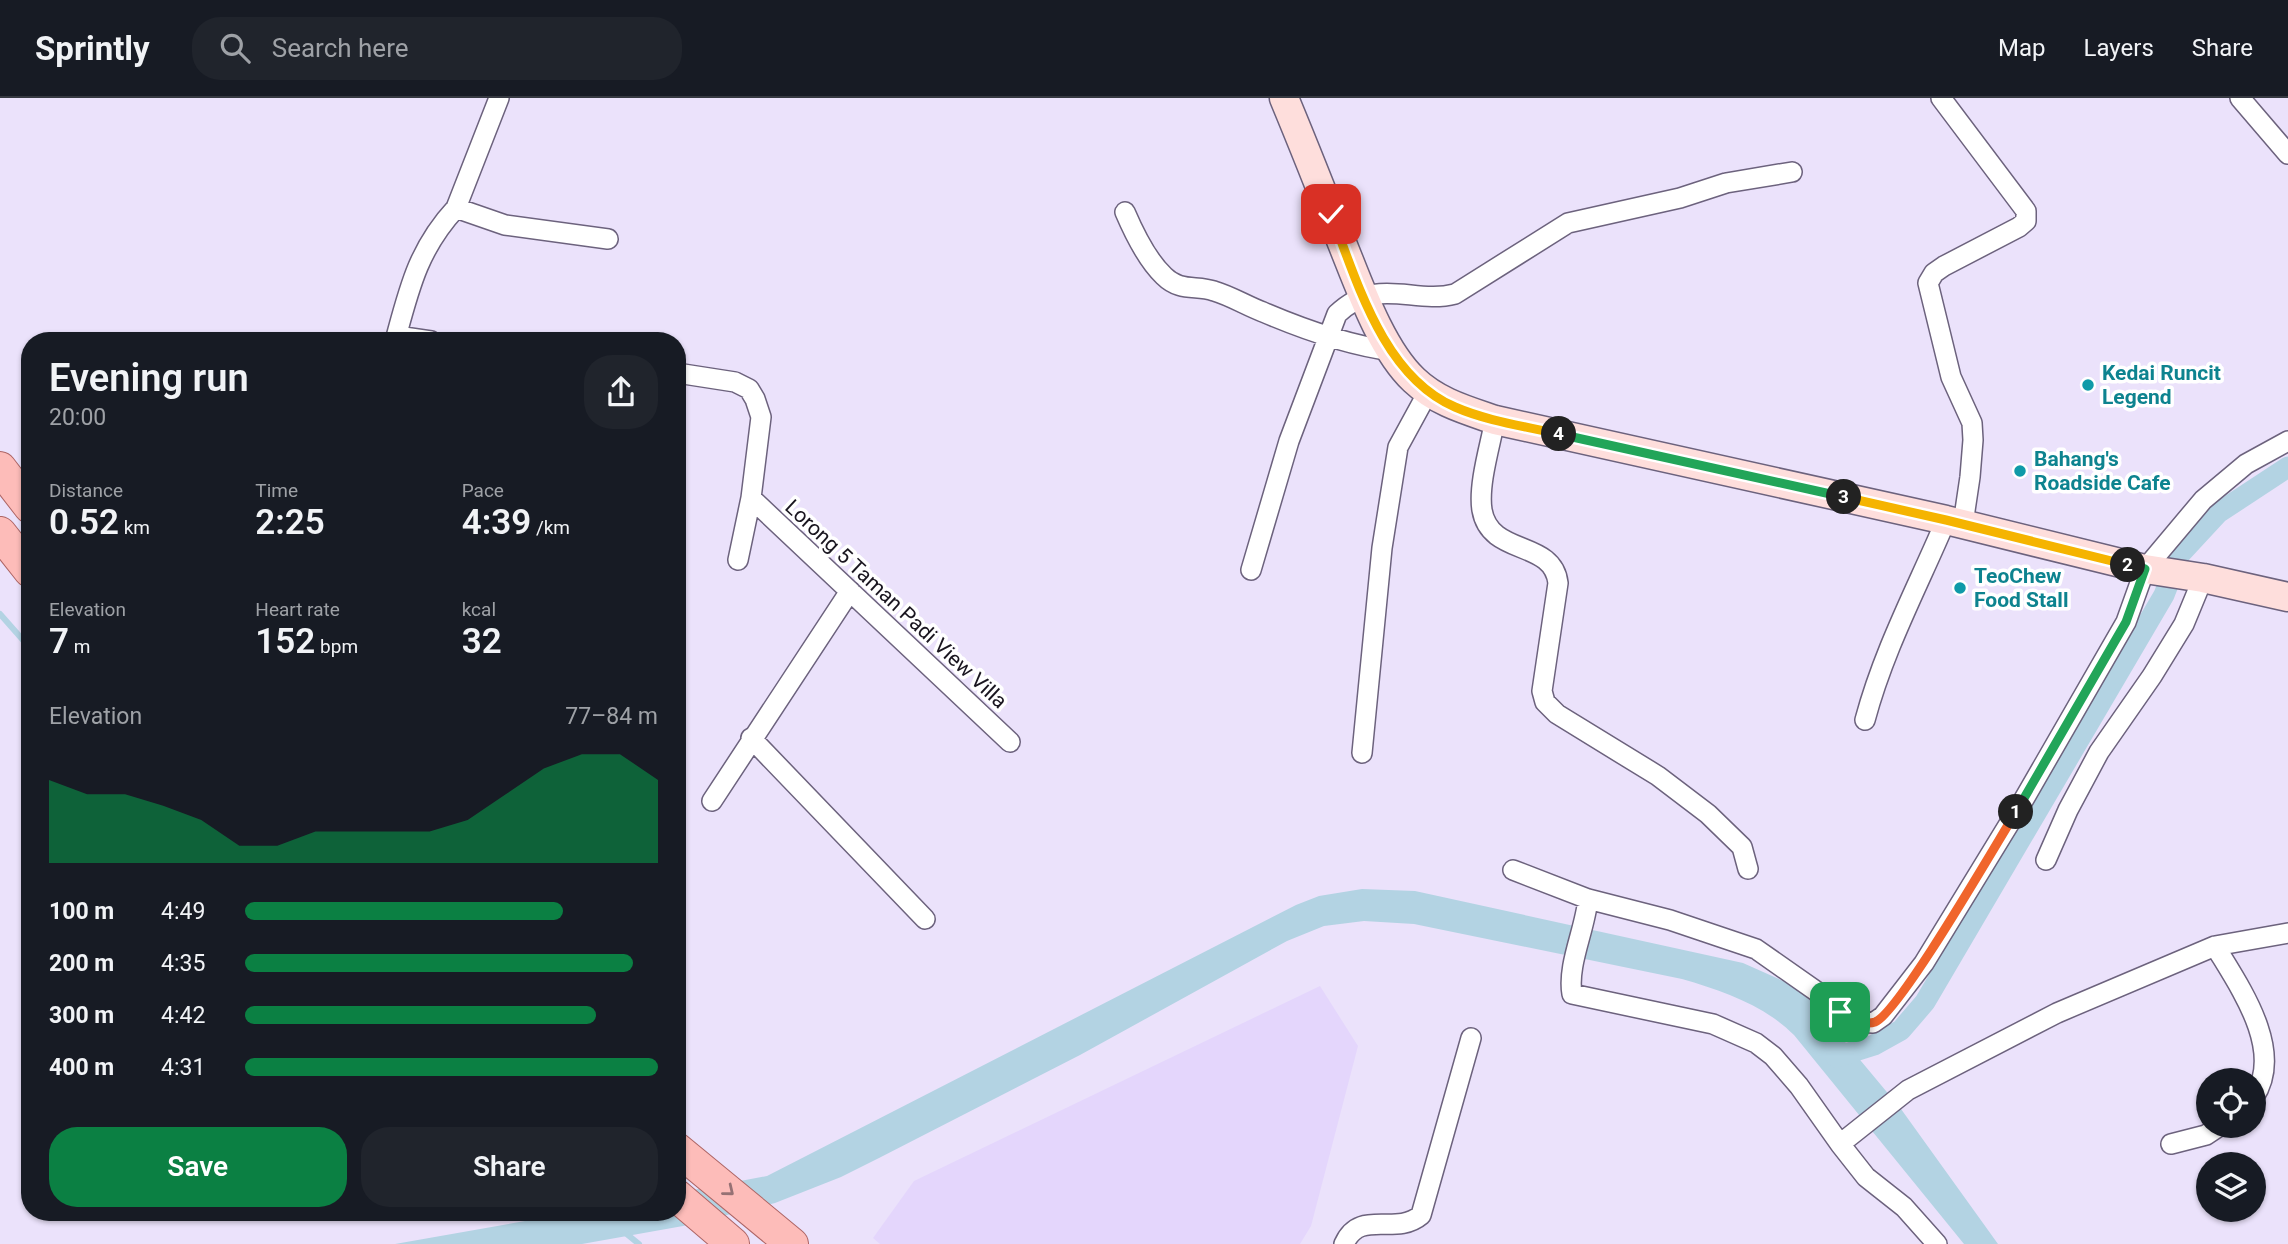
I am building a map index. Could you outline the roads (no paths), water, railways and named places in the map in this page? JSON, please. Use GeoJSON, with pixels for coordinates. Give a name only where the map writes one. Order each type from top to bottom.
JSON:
{"type":"FeatureCollection","features":[{"type":"Feature","properties":{"kind":"main road"},"geometry":{"type":"LineString","coordinates":[[1284,98],[1364,297],[1392,351],[1403,369],[1428,392],[1455,407],[1495,419],[1955,522],[2154,570],[2288,597]]}},
{"type":"Feature","properties":{"kind":"main road"},"geometry":{"type":"LineString","coordinates":[[0,468],[21,495]]}},
{"type":"Feature","properties":{"kind":"main road"},"geometry":{"type":"LineString","coordinates":[[0,533],[21,560]]}},
{"type":"Feature","properties":{"kind":"main road"},"geometry":{"type":"LineString","coordinates":[[688,1158],[792,1244]]}},
{"type":"Feature","properties":{"kind":"main road"},"geometry":{"type":"LineString","coordinates":[[686,1204],[727,1238]]}},
{"type":"Feature","properties":{"kind":"street"},"geometry":{"type":"LineString","coordinates":[[398,332],[424,251],[456,208],[499,98]]}},
{"type":"Feature","properties":{"kind":"street"},"geometry":{"type":"LineString","coordinates":[[1865,720],[1891,640],[1924,573],[1955,522],[1972,453],[1972,423],[1951,377],[1928,283],[1934,273],[1944,266],[2020,227],[2026,221],[2026,211],[1941,98]]}},
{"type":"Feature","properties":{"kind":"street"},"geometry":{"type":"LineString","coordinates":[[2240,98],[2288,154]]}},
{"type":"Feature","properties":{"kind":"street"},"geometry":{"type":"LineString","coordinates":[[1251,570],[1289,441],[1337,314],[1356,299],[1401,292],[1442,298],[1455,294],[1568,223],[1680,198],[1727,183],[1792,172]]}},
{"type":"Feature","properties":{"kind":"street"},"geometry":{"type":"LineString","coordinates":[[456,208],[505,225],[608,239]]}},
{"type":"Feature","properties":{"kind":"street"},"geometry":{"type":"LineString","coordinates":[[1125,212],[1134,233],[1154,263],[1169,280],[1186,289],[1212,290],[1288,323],[1329,337],[1361,347],[1392,351]]}},
{"type":"Feature","properties":{"kind":"street"},"geometry":{"type":"LineString","coordinates":[[686,374],[735,382],[749,389],[761,417],[751,498],[738,560]]}},
{"type":"Feature","properties":{"kind":"street"},"geometry":{"type":"LineString","coordinates":[[1362,753],[1382,548],[1398,447],[1428,392]]}},
{"type":"Feature","properties":{"kind":"street"},"geometry":{"type":"LineString","coordinates":[[1495,419],[1482,495],[1487,527],[1494,535],[1547,561],[1557,571],[1558,583],[1542,691],[1545,702],[1557,714],[1658,776],[1708,814],[1741,847],[1748,869]]}},
{"type":"Feature","properties":{"kind":"street"},"geometry":{"type":"LineString","coordinates":[[1513,870],[1588,899],[1670,920],[1756,949],[1816,991],[1840,1012],[1858,1022],[1874,1023],[1883,1016],[1924,963],[2020,806],[2154,570],[2203,500],[2246,464],[2288,441]]}},
{"type":"Feature","properties":{"kind":"street","name":"Lorong 5 Taman Padi View Villa"},"geometry":{"type":"LineString","coordinates":[[751,498],[1010,742]]}},
{"type":"Feature","properties":{"kind":"street"},"geometry":{"type":"LineString","coordinates":[[2046,860],[2067,810],[2099,752],[2152,676],[2184,624],[2199,577]]}},
{"type":"Feature","properties":{"kind":"street"},"geometry":{"type":"LineString","coordinates":[[712,800],[850,591]]}},
{"type":"Feature","properties":{"kind":"street"},"geometry":{"type":"LineString","coordinates":[[751,738],[925,919]]}},
{"type":"Feature","properties":{"kind":"street"},"geometry":{"type":"LineString","coordinates":[[1588,899],[1586,921],[1573,968],[1572,994],[1713,1024],[1756,1043],[1773,1056],[1848,1139],[1866,1177],[1904,1207],[1937,1244]]}},
{"type":"Feature","properties":{"kind":"street"},"geometry":{"type":"LineString","coordinates":[[1848,1139],[1908,1090],[2057,1013],[2215,946],[2288,933]]}},
{"type":"Feature","properties":{"kind":"street"},"geometry":{"type":"LineString","coordinates":[[2215,946],[2263,1038],[2263,1068]]}},
{"type":"Feature","properties":{"kind":"street"},"geometry":{"type":"LineString","coordinates":[[1344,1244],[1349,1233],[1363,1224],[1398,1225],[1413,1222],[1421,1215],[1471,1038]]}},
{"type":"Feature","properties":{"kind":"street"},"geometry":{"type":"LineString","coordinates":[[2171,1144],[2196,1138]]}},
{"type":"Feature","properties":{"kind":"water"},"geometry":{"type":"Polygon","coordinates":[[[1362,889],[1415,891],[1743,963],[1790,984],[1811,1001],[1901,1109],[1998,1244],[1964,1244],[1794,1035],[1756,1007],[1728,994],[1682,979],[1414,924],[1364,921],[1324,926],[1287,941],[1080,1055],[879,1158],[841,1177],[775,1203],[683,1226],[582,1244],[395,1244],[525,1221],[686,1221],[686,1191],[767,1176],[1296,905],[1319,896],[1362,889]]]}},
{"type":"Feature","properties":{"kind":"waterway"},"geometry":{"type":"LineString","coordinates":[[1836,1057],[1874,1045],[1901,1030],[1925,1002],[2164,595],[2180,554],[2218,513],[2288,467]]}},
{"type":"Feature","properties":{"kind":"waterway"},"geometry":{"type":"LineString","coordinates":[[0,614],[21,638]]}},
{"type":"Feature","properties":{"kind":"waterway"},"geometry":{"type":"LineString","coordinates":[[623,1231],[639,1244]]}},
{"type":"Feature","properties":{"kind":"place","name":"Kedai Runcit Legend"},"geometry":{"type":"Point","coordinates":[2088,385]}},
{"type":"Feature","properties":{"kind":"place","name":"Bahang's Roadside Cafe"},"geometry":{"type":"Point","coordinates":[2020,471]}},
{"type":"Feature","properties":{"kind":"place","name":"TeoChew Food Stall"},"geometry":{"type":"Point","coordinates":[1960,588]}}]}
